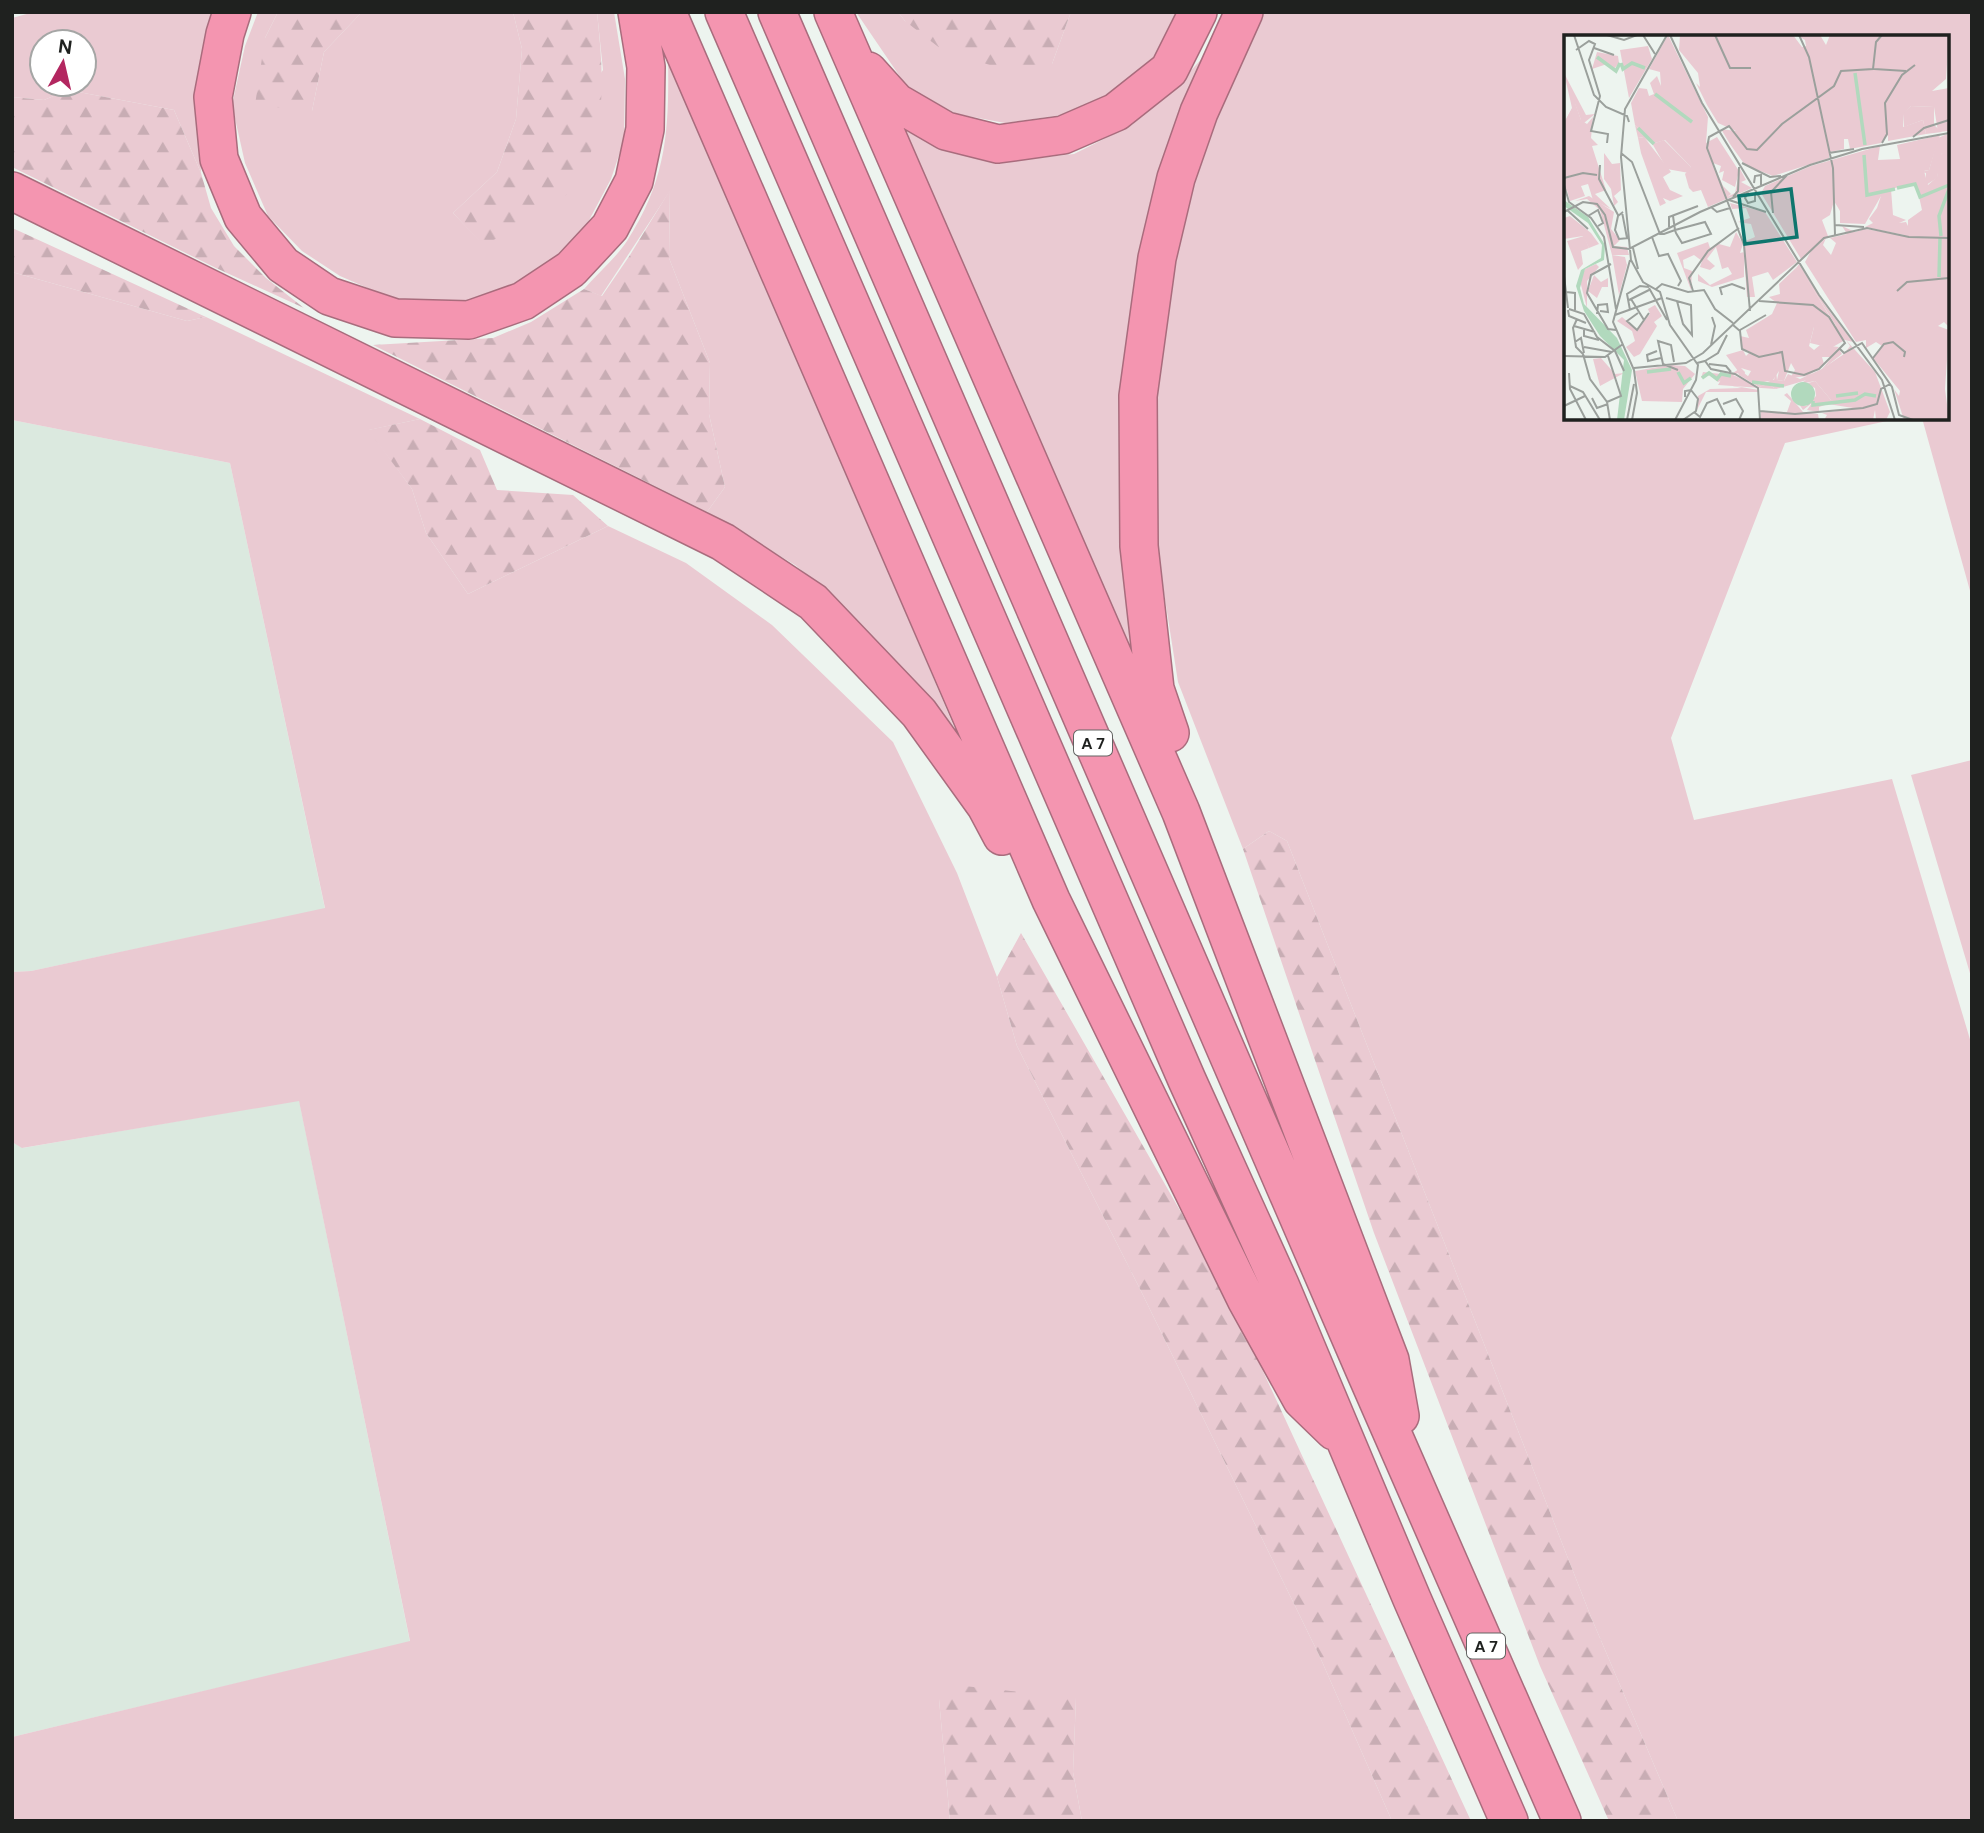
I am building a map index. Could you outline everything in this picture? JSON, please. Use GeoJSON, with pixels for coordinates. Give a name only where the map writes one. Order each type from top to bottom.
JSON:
{"type":"FeatureCollection","features":[{"type":"Feature","properties":{"kind":"highway"},"geometry":{"type":"LineString","coordinates":[[232,12],[213,97],[219,159],[243,217],[283,265],[329,296],[396,318],[469,320],[523,301],[571,269],[610,227],[634,181],[645,129],[646,67],[637,12]]}},
{"type":"Feature","properties":{"kind":"highway"},"geometry":{"type":"LineString","coordinates":[[667,12],[1051,900],[1246,1299],[1302,1400],[1350,1447]]}},
{"type":"Feature","properties":{"kind":"highway","name":"A 7"},"geometry":{"type":"LineString","coordinates":[[724,12],[1187,1080],[1280,1285],[1509,1821]]}},
{"type":"Feature","properties":{"kind":"highway","name":"A 7"},"geometry":{"type":"LineString","coordinates":[[777,12],[1562,1821]]}},
{"type":"Feature","properties":{"kind":"highway"},"geometry":{"type":"LineString","coordinates":[[835,17],[866,69],[896,102],[946,131],[998,144],[1063,135],[1116,112],[1169,70],[1198,12]]}},
{"type":"Feature","properties":{"kind":"highway"},"geometry":{"type":"LineString","coordinates":[[1181,812],[1182,765],[1155,689],[1139,546],[1138,396],[1157,258],[1176,178],[1199,112],[1244,12]]}},
{"type":"Feature","properties":{"kind":"highway"},"geometry":{"type":"LineString","coordinates":[[835,17],[1181,812],[1390,1360],[1410,1472]]}},
{"type":"Feature","properties":{"kind":"highway"},"geometry":{"type":"LineString","coordinates":[[12,191],[711,536],[813,602],[919,713],[986,806],[1020,872],[1051,900]]}},
{"type":"Feature","properties":{"kind":"shaded area"},"geometry":{"type":"Polygon","coordinates":[[[12,420],[230,463],[325,909],[31,971],[12,972],[12,420]]]}},
{"type":"Feature","properties":{"kind":"shaded area"},"geometry":{"type":"Polygon","coordinates":[[[299,1100],[410,1642],[12,1737],[12,1142],[23,1148],[299,1100]]]}},
{"type":"Feature","properties":{"kind":"green space"},"geometry":{"type":"Polygon","coordinates":[[[34,12],[216,12],[200,71],[198,112],[201,173],[174,110],[98,96],[98,28],[28,28],[28,98],[49,98],[44,100],[12,97],[12,18],[34,12]]]}},
{"type":"Feature","properties":{"kind":"green space"},"geometry":{"type":"Polygon","coordinates":[[[258,12],[278,12],[265,38],[312,111],[324,52],[360,14],[513,12],[522,49],[516,119],[497,172],[453,213],[483,244],[603,70],[597,12],[614,12],[625,79],[624,140],[611,179],[587,224],[552,261],[515,286],[465,301],[400,302],[340,276],[302,251],[268,216],[245,163],[232,105],[245,46],[258,12]]]}},
{"type":"Feature","properties":{"kind":"green space"},"geometry":{"type":"Polygon","coordinates":[[[278,12],[365,12],[324,52],[312,111],[255,105],[265,38],[278,12]]]}},
{"type":"Feature","properties":{"kind":"green space"},"geometry":{"type":"Polygon","coordinates":[[[513,12],[597,12],[601,66],[599,120],[587,168],[572,190],[522,225],[483,245],[453,213],[497,172],[516,119],[522,49],[513,12]]]}},
{"type":"Feature","properties":{"kind":"green space"},"geometry":{"type":"Polygon","coordinates":[[[856,12],[898,12],[905,21],[1052,64],[1071,12],[1182,12],[1151,61],[1104,97],[1061,115],[1005,123],[957,114],[907,87],[856,12]]]}},
{"type":"Feature","properties":{"kind":"green space"},"geometry":{"type":"Polygon","coordinates":[[[898,12],[1071,12],[1052,64],[1008,71],[941,49],[905,21],[898,12]]]}},
{"type":"Feature","properties":{"kind":"green space"},"geometry":{"type":"Polygon","coordinates":[[[1263,12],[1972,12],[1972,598],[1923,420],[1949,420],[1949,35],[1564,35],[1564,420],[1892,420],[1785,443],[1671,738],[1694,820],[1892,779],[1972,1046],[1972,1821],[1678,1821],[1591,1617],[1287,841],[1269,831],[1243,849],[1178,682],[1156,542],[1156,396],[1173,267],[1193,183],[1215,118],[1263,12]]]}},
{"type":"Feature","properties":{"kind":"green space"},"geometry":{"type":"Polygon","coordinates":[[[668,51],[957,734],[929,697],[834,596],[795,565],[707,512],[725,487],[709,414],[710,363],[669,258],[670,191],[601,296],[584,289],[623,247],[641,217],[659,172],[667,126],[668,51]]]}},
{"type":"Feature","properties":{"kind":"green space"},"geometry":{"type":"Polygon","coordinates":[[[1205,55],[1158,174],[1140,257],[1140,678],[904,130],[946,150],[1002,162],[1074,154],[1132,125],[1205,55]]]}},
{"type":"Feature","properties":{"kind":"green space"},"geometry":{"type":"Polygon","coordinates":[[[98,96],[174,110],[201,173],[211,208],[234,246],[266,278],[304,308],[216,268],[12,167],[12,97],[44,100],[98,98],[98,96]]]}},
{"type":"Feature","properties":{"kind":"green space"},"geometry":{"type":"Polygon","coordinates":[[[670,190],[669,258],[710,363],[709,414],[725,487],[707,512],[373,345],[493,338],[531,322],[584,289],[602,296],[670,190]]]}},
{"type":"Feature","properties":{"kind":"green space"},"geometry":{"type":"Polygon","coordinates":[[[12,228],[206,317],[187,321],[12,272],[12,228]]]}},
{"type":"Feature","properties":{"kind":"green space"},"geometry":{"type":"Polygon","coordinates":[[[12,272],[187,321],[206,317],[420,419],[369,430],[412,489],[426,533],[468,594],[608,526],[686,563],[772,625],[893,742],[957,873],[997,977],[1017,1046],[1139,1287],[1320,1657],[1392,1821],[1082,1821],[1073,1772],[1076,1698],[939,1699],[950,1821],[12,1821],[12,1737],[410,1641],[299,1101],[22,1148],[12,1142],[12,972],[31,971],[325,908],[230,463],[12,420],[12,272]]]}},
{"type":"Feature","properties":{"kind":"green space"},"geometry":{"type":"Polygon","coordinates":[[[420,419],[480,450],[497,490],[573,495],[608,526],[468,594],[426,533],[412,489],[368,430],[420,419]]]}},
{"type":"Feature","properties":{"kind":"green space"},"geometry":{"type":"Polygon","coordinates":[[[1972,760],[1972,980],[1911,775],[1972,760]]]}},
{"type":"Feature","properties":{"kind":"green space"},"geometry":{"type":"Polygon","coordinates":[[[1269,831],[1287,841],[1591,1617],[1678,1821],[1609,1821],[1540,1666],[1374,1233],[1243,849],[1269,831]]]}},
{"type":"Feature","properties":{"kind":"green space"},"geometry":{"type":"Polygon","coordinates":[[[1021,933],[1225,1289],[1471,1821],[1392,1821],[1320,1657],[1139,1287],[1017,1046],[997,977],[1021,933]]]}},
{"type":"Feature","properties":{"kind":"green space"},"geometry":{"type":"Polygon","coordinates":[[[964,1686],[1076,1698],[1073,1772],[1082,1821],[950,1821],[939,1699],[964,1686]]]}}]}
